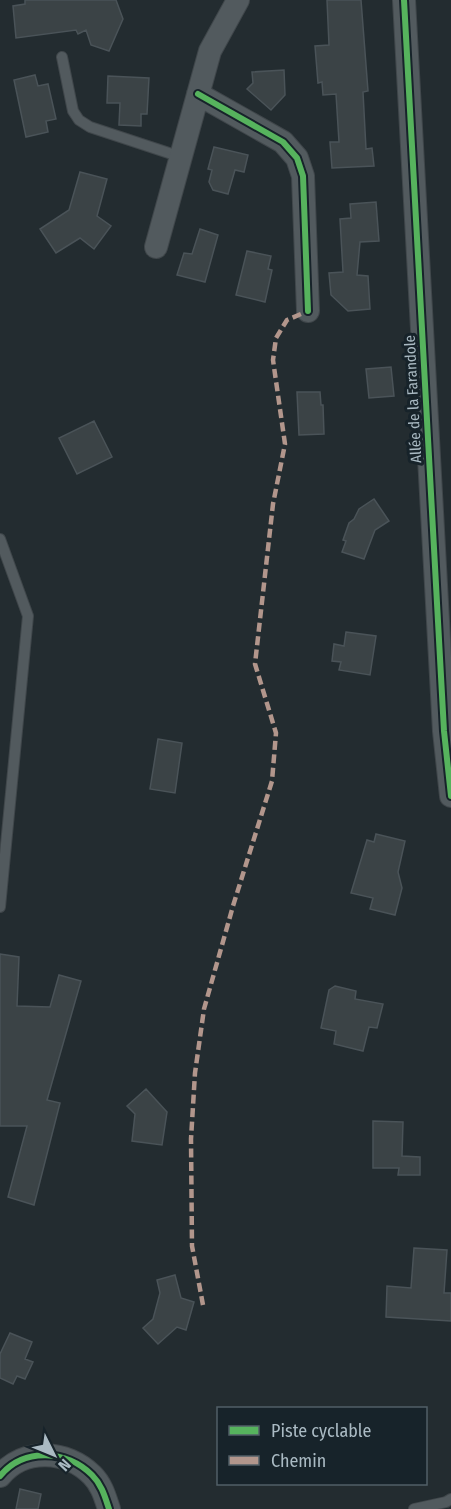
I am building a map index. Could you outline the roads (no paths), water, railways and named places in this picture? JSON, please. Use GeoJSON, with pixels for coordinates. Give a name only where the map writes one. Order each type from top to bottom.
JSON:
{"type":"FeatureCollection","features":[{"type":"Feature","properties":{"kind":"street"},"geometry":{"type":"LineString","coordinates":[[156,247],[210,51],[238,0]]}},
{"type":"Feature","properties":{"kind":"street","name":"Allée de la Farandole"},"geometry":{"type":"LineString","coordinates":[[404,0],[443,719],[451,796]]}},
{"type":"Feature","properties":{"kind":"street"},"geometry":{"type":"LineString","coordinates":[[198,94],[284,142],[297,158],[303,176],[308,311]]}},
{"type":"Feature","properties":{"kind":"street"},"geometry":{"type":"LineString","coordinates":[[0,1476],[6,1469],[28,1457],[55,1455],[63,1457],[72,1460],[93,1476],[104,1491],[109,1509]]}},
{"type":"Feature","properties":{"kind":"lane"},"geometry":{"type":"LineString","coordinates":[[62,57],[73,111],[79,120],[90,127],[181,157]]}},
{"type":"Feature","properties":{"kind":"lane"},"geometry":{"type":"LineString","coordinates":[[0,539],[28,616],[0,907]]}},
{"type":"Feature","properties":{"kind":"lane"},"geometry":{"type":"LineString","coordinates":[[414,1509],[451,1499]]}}]}
